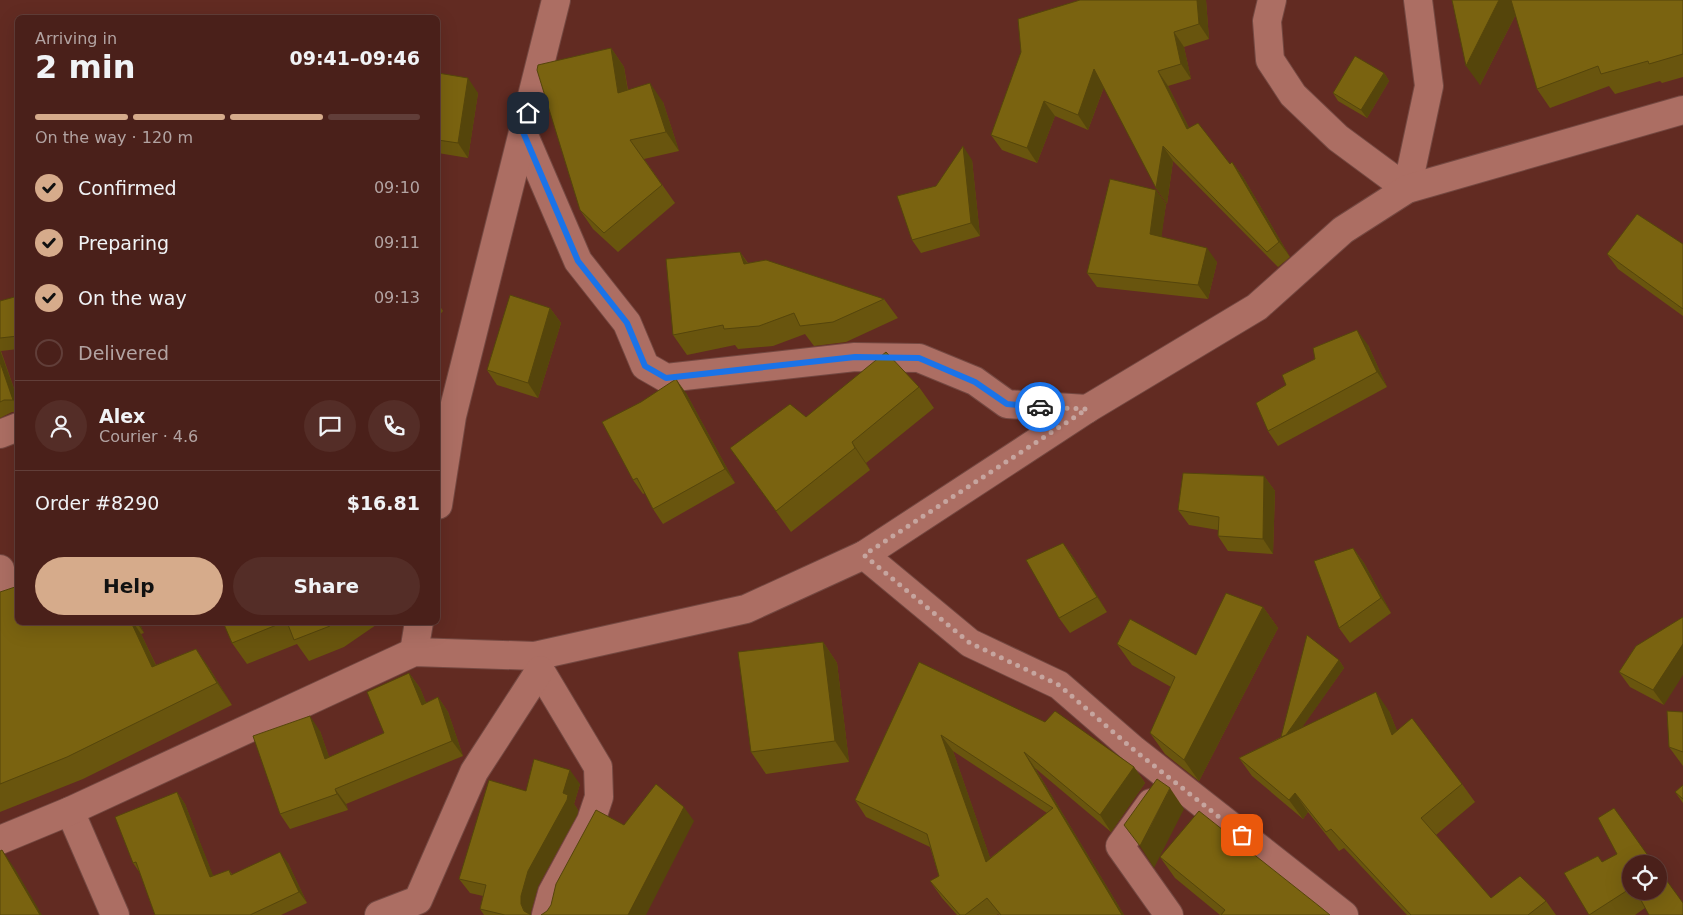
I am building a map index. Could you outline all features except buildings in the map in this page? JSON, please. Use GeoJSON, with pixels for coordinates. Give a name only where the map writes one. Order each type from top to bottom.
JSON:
{"type":"FeatureCollection","features":[{"type":"Feature","properties":{"kind":"street"},"geometry":{"type":"LineString","coordinates":[[440,476],[444,419],[523,132],[556,0]]}},
{"type":"Feature","properties":{"kind":"street"},"geometry":{"type":"LineString","coordinates":[[1272,0],[1267,21],[1270,60],[1293,95],[1338,138],[1407,189]]}},
{"type":"Feature","properties":{"kind":"street"},"geometry":{"type":"LineString","coordinates":[[1407,189],[1430,86],[1418,0]]}},
{"type":"Feature","properties":{"kind":"street"},"geometry":{"type":"LineString","coordinates":[[0,840],[70,811],[414,652],[538,663],[746,608],[864,555],[1087,409],[1257,307],[1343,230],[1407,189],[1683,110]]}},
{"type":"Feature","properties":{"kind":"street"},"geometry":{"type":"LineString","coordinates":[[523,132],[578,261],[627,323],[645,366],[666,378],[855,357],[919,358],[975,382],[1007,404],[1087,409]]}},
{"type":"Feature","properties":{"kind":"street"},"geometry":{"type":"LineString","coordinates":[[0,434],[15,428]]}},
{"type":"Feature","properties":{"kind":"street"},"geometry":{"type":"LineString","coordinates":[[864,555],[970,643],[1059,685],[1134,750],[1344,915]]}},
{"type":"Feature","properties":{"kind":"street"},"geometry":{"type":"LineString","coordinates":[[0,569],[8,596]]}},
{"type":"Feature","properties":{"kind":"street"},"geometry":{"type":"LineString","coordinates":[[414,652],[418,625]]}},
{"type":"Feature","properties":{"kind":"street"},"geometry":{"type":"LineString","coordinates":[[379,915],[416,907],[474,772],[538,663]]}},
{"type":"Feature","properties":{"kind":"street"},"geometry":{"type":"LineString","coordinates":[[538,663],[598,767],[599,797],[591,821],[552,893],[546,915]]}},
{"type":"Feature","properties":{"kind":"street"},"geometry":{"type":"LineString","coordinates":[[1169,777],[1120,846],[1169,915]]}},
{"type":"Feature","properties":{"kind":"street"},"geometry":{"type":"LineString","coordinates":[[70,811],[115,915]]}},
{"type":"Feature","properties":{"kind":"way so far"},"geometry":{"type":"LineString","coordinates":[[1040,407],[1087,409],[864,555],[970,643],[1059,685],[1134,750],[1242,835]]}},
{"type":"Feature","properties":{"kind":"route"},"geometry":{"type":"LineString","coordinates":[[528,113],[523,132],[578,261],[627,323],[645,366],[666,378],[855,357],[919,358],[975,382],[1007,404],[1040,407]]}}]}
